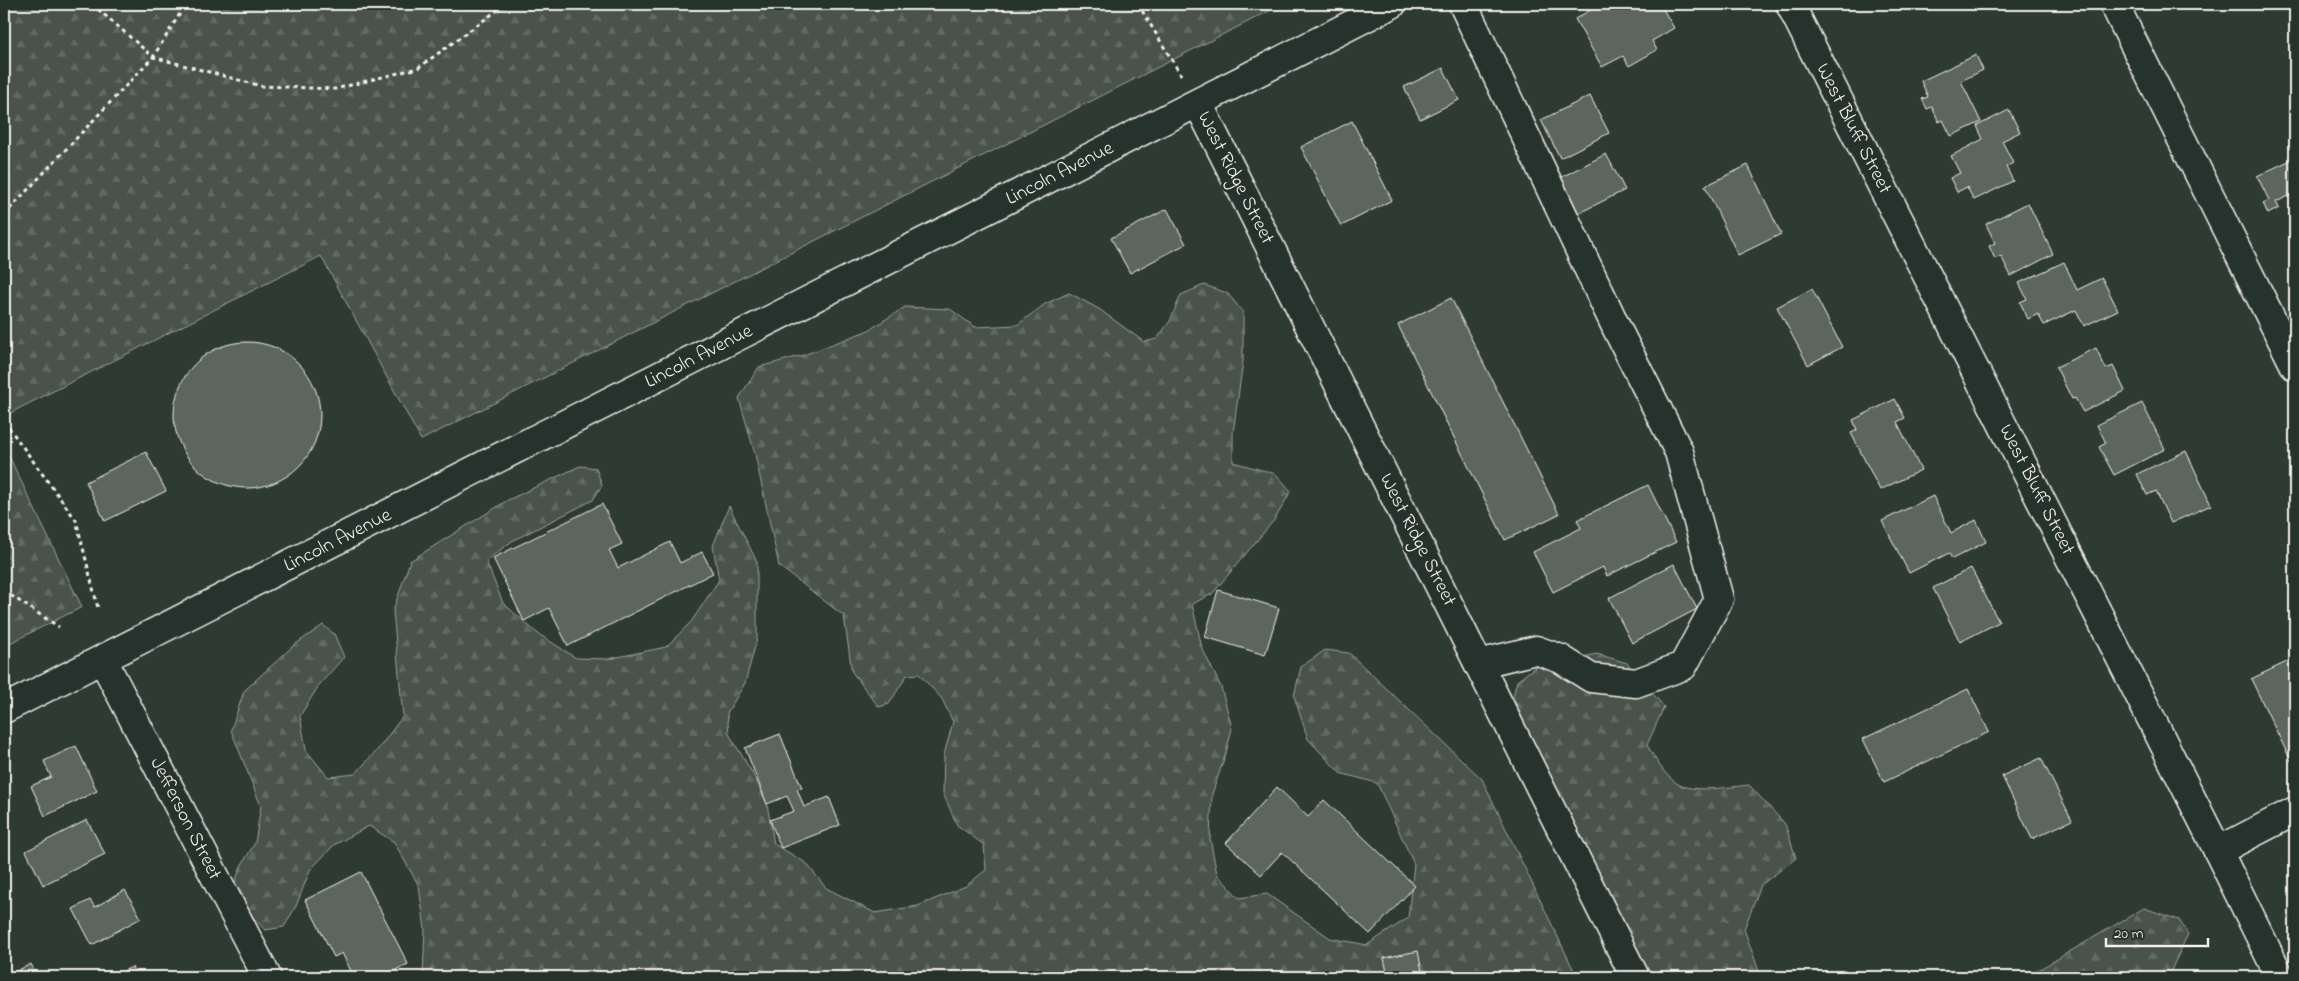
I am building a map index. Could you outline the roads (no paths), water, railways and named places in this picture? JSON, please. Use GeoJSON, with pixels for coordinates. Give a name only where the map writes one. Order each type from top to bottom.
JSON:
{"type":"FeatureCollection","features":[{"type":"Feature","properties":{"kind":"street","name":"Lincoln Avenue"},"geometry":{"type":"LineString","coordinates":[[4,709],[1392,4]]}},
{"type":"Feature","properties":{"kind":"street"},"geometry":{"type":"LineString","coordinates":[[1463,4],[1617,329],[1679,452],[1719,599],[1684,666],[1636,683],[1591,678],[1561,659],[1536,650],[1478,664]]}},
{"type":"Feature","properties":{"kind":"street","name":"West Bluff Street"},"geometry":{"type":"LineString","coordinates":[[1790,4],[2280,977]]}},
{"type":"Feature","properties":{"kind":"street"},"geometry":{"type":"LineString","coordinates":[[2114,4],[2295,366]]}},
{"type":"Feature","properties":{"kind":"street","name":"West Ridge Street"},"geometry":{"type":"LineString","coordinates":[[1198,103],[1635,977]]}},
{"type":"Feature","properties":{"kind":"street","name":"Jefferson Street"},"geometry":{"type":"LineString","coordinates":[[103,660],[267,977]]}},
{"type":"Feature","properties":{"kind":"street"},"geometry":{"type":"LineString","coordinates":[[2218,851],[2295,811]]}}]}
